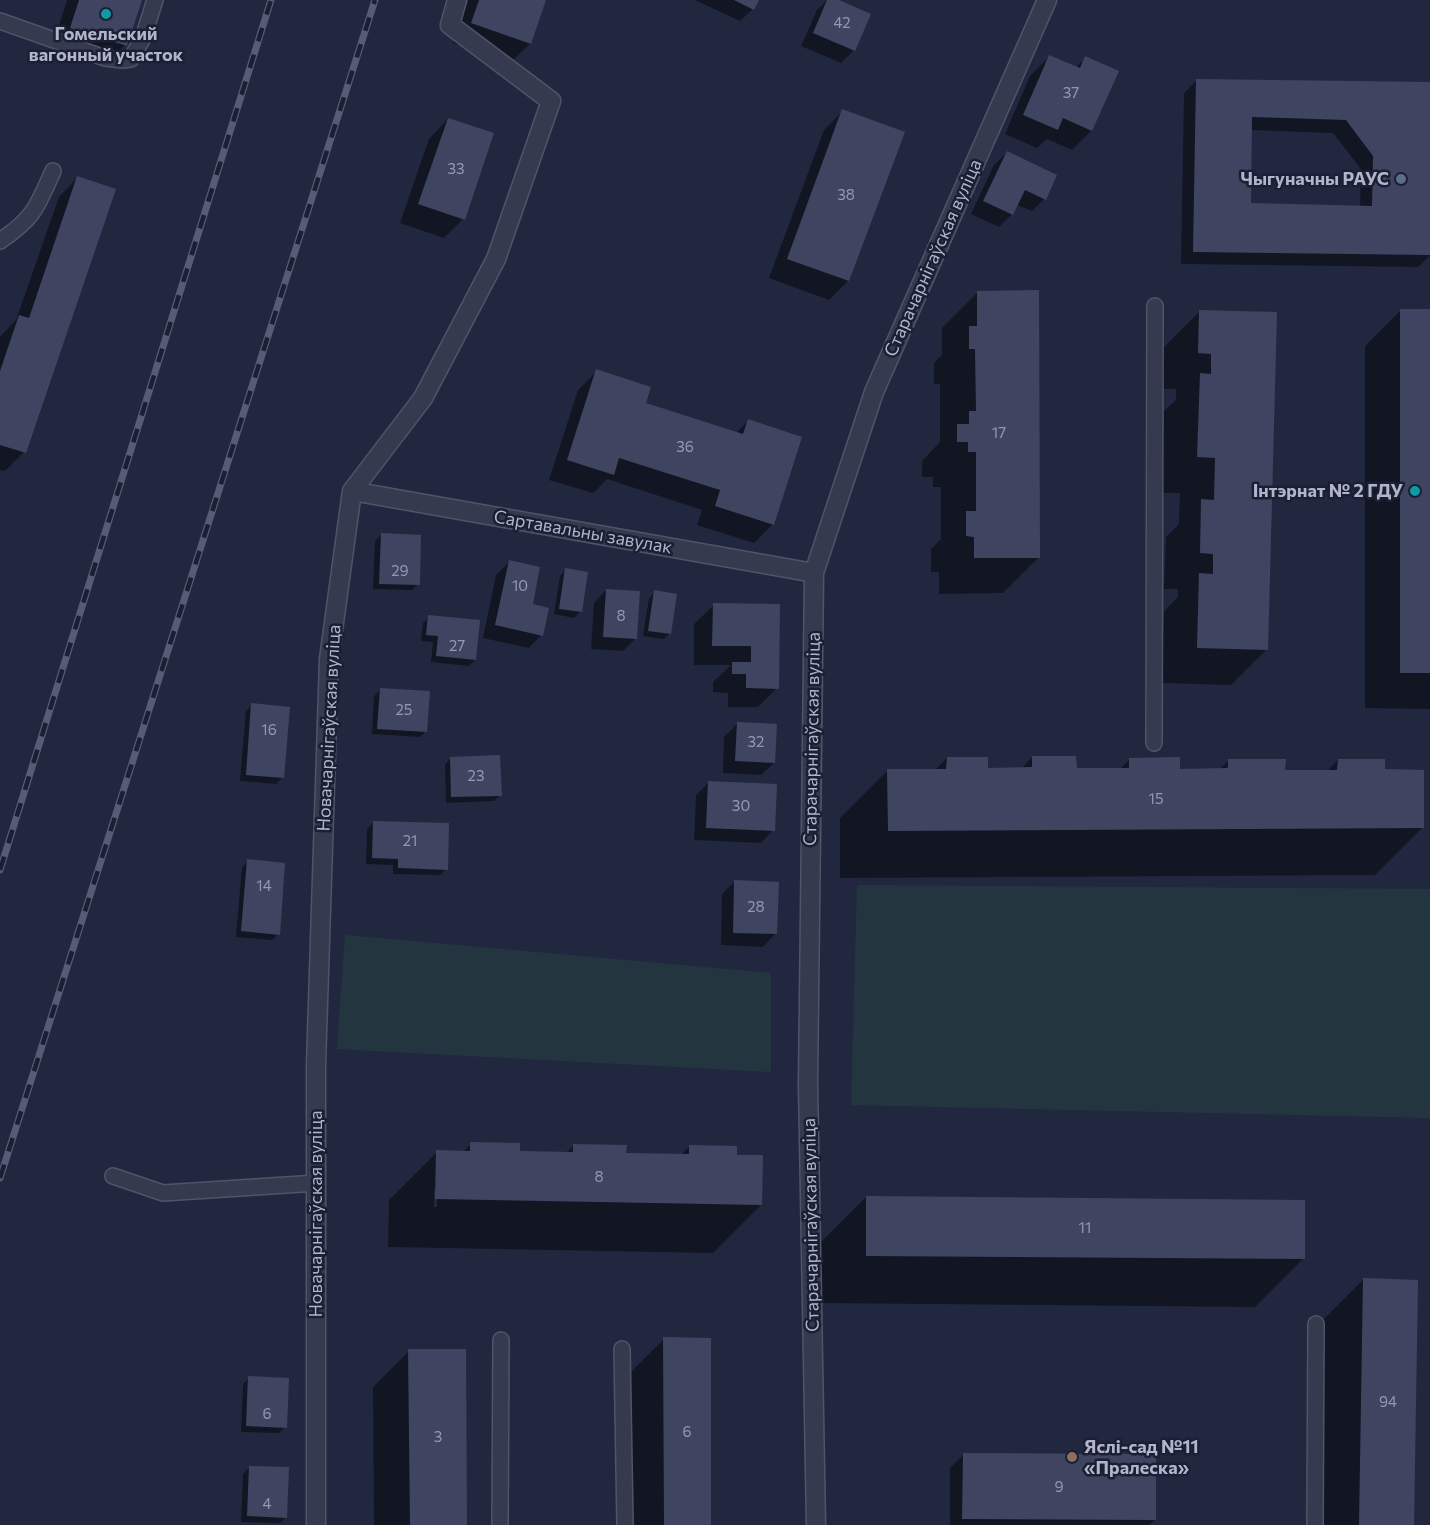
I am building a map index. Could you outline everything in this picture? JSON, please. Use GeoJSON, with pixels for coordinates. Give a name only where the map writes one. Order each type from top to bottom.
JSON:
{"type":"FeatureCollection","features":[{"type":"Feature","properties":{"kind":"street","name":"Новачарнігаўская вуліца"},"geometry":{"type":"LineString","coordinates":[[316,1525],[316,1065],[329,659],[352,491],[423,398],[496,259],[551,100],[450,26],[457,0]]}},
{"type":"Feature","properties":{"kind":"street","name":"Старачарнігаўская вуліца"},"geometry":{"type":"LineString","coordinates":[[816,1525],[808,1084],[814,573],[874,392],[1047,0]]}},
{"type":"Feature","properties":{"kind":"street","name":"Сартавальны завулак"},"geometry":{"type":"LineString","coordinates":[[352,491],[814,573]]}},
{"type":"Feature","properties":{"kind":"lane"},"geometry":{"type":"LineString","coordinates":[[0,21],[105,58],[130,59],[139,45],[155,0]]}},
{"type":"Feature","properties":{"kind":"lane"},"geometry":{"type":"LineString","coordinates":[[0,241],[20,227],[34,212],[53,171]]}},
{"type":"Feature","properties":{"kind":"lane"},"geometry":{"type":"LineString","coordinates":[[1154,743],[1155,306]]}},
{"type":"Feature","properties":{"kind":"lane"},"geometry":{"type":"LineString","coordinates":[[113,1176],[163,1193],[317,1183]]}},
{"type":"Feature","properties":{"kind":"lane"},"geometry":{"type":"LineString","coordinates":[[1315,1525],[1316,1324]]}},
{"type":"Feature","properties":{"kind":"lane"},"geometry":{"type":"LineString","coordinates":[[500,1525],[501,1340]]}},
{"type":"Feature","properties":{"kind":"lane"},"geometry":{"type":"LineString","coordinates":[[622,1349],[625,1525]]}},
{"type":"Feature","properties":{"kind":"shaded area"},"geometry":{"type":"Polygon","coordinates":[[[857,885],[1430,889],[1430,1118],[851,1105],[857,885]]]}},
{"type":"Feature","properties":{"kind":"shaded area"},"geometry":{"type":"Polygon","coordinates":[[[345,935],[771,973],[771,1072],[337,1049],[345,935]]]}},
{"type":"Feature","properties":{"kind":"building","name":"Гомельский вагонный участок"},"geometry":{"type":"Polygon","coordinates":[[[79,0],[142,0],[127,46],[70,28],[79,0]]]}},
{"type":"Feature","properties":{"kind":"building"},"geometry":{"type":"Polygon","coordinates":[[[479,0],[546,0],[531,44],[471,23],[479,0]]]}},
{"type":"Feature","properties":{"kind":"building"},"geometry":{"type":"Polygon","coordinates":[[[734,0],[759,0],[754,10],[734,0]]]}},
{"type":"Feature","properties":{"kind":"building"},"geometry":{"type":"Polygon","coordinates":[[[827,0],[839,0],[871,14],[855,51],[813,33],[827,0]]]}},
{"type":"Feature","properties":{"kind":"building"},"geometry":{"type":"Polygon","coordinates":[[[1049,55],[1080,68],[1085,56],[1119,71],[1092,131],[1063,118],[1058,130],[1023,115],[1049,55]]]}},
{"type":"Feature","properties":{"kind":"building","name":"Чыгуначны РАУС"},"geometry":{"type":"Polygon","coordinates":[[[1196,79],[1430,82],[1430,255],[1193,252],[1196,79]],[[1252,117],[1251,203],[1372,206],[1373,156],[1346,120],[1252,117]]]}},
{"type":"Feature","properties":{"kind":"building"},"geometry":{"type":"Polygon","coordinates":[[[842,109],[905,132],[849,281],[787,259],[842,109]]]}},
{"type":"Feature","properties":{"kind":"building"},"geometry":{"type":"Polygon","coordinates":[[[448,118],[494,133],[465,220],[418,204],[448,118]]]}},
{"type":"Feature","properties":{"kind":"building"},"geometry":{"type":"Polygon","coordinates":[[[1007,151],[1057,175],[1046,200],[1025,190],[1013,215],[983,201],[1007,151]]]}},
{"type":"Feature","properties":{"kind":"building"},"geometry":{"type":"Polygon","coordinates":[[[77,176],[116,189],[26,453],[0,445],[0,371],[19,315],[29,318],[77,176]]]}},
{"type":"Feature","properties":{"kind":"building"},"geometry":{"type":"Polygon","coordinates":[[[1039,290],[1040,558],[974,558],[974,537],[966,536],[966,511],[976,511],[976,452],[968,452],[968,442],[957,442],[957,424],[969,424],[969,411],[976,411],[975,349],[969,349],[969,326],[977,326],[977,291],[1039,290]]]}},
{"type":"Feature","properties":{"kind":"building","name":"Інтэрнат № 2 ГДУ"},"geometry":{"type":"Polygon","coordinates":[[[1400,309],[1430,309],[1430,673],[1400,673],[1400,309]]]}},
{"type":"Feature","properties":{"kind":"building"},"geometry":{"type":"Polygon","coordinates":[[[1199,310],[1277,312],[1268,650],[1197,648],[1199,573],[1213,574],[1213,554],[1200,553],[1201,499],[1214,500],[1215,458],[1197,457],[1200,373],[1211,374],[1211,354],[1198,353],[1199,310]]]}},
{"type":"Feature","properties":{"kind":"building"},"geometry":{"type":"Polygon","coordinates":[[[596,369],[651,387],[646,403],[743,434],[748,419],[802,437],[774,525],[715,506],[720,490],[619,458],[614,475],[567,460],[596,369]]]}},
{"type":"Feature","properties":{"kind":"building"},"geometry":{"type":"Polygon","coordinates":[[[381,533],[421,535],[420,585],[379,584],[381,533]]]}},
{"type":"Feature","properties":{"kind":"building"},"geometry":{"type":"Polygon","coordinates":[[[509,560],[540,567],[533,604],[549,608],[543,636],[495,625],[509,560]]]}},
{"type":"Feature","properties":{"kind":"building"},"geometry":{"type":"Polygon","coordinates":[[[565,568],[588,572],[582,612],[559,609],[565,568]]]}},
{"type":"Feature","properties":{"kind":"building"},"geometry":{"type":"Polygon","coordinates":[[[606,589],[640,591],[637,639],[603,637],[606,589]]]}},
{"type":"Feature","properties":{"kind":"building"},"geometry":{"type":"Polygon","coordinates":[[[654,590],[677,594],[671,634],[648,631],[654,590]]]}},
{"type":"Feature","properties":{"kind":"building"},"geometry":{"type":"Polygon","coordinates":[[[713,603],[780,604],[779,689],[746,688],[746,674],[732,674],[732,662],[751,662],[751,646],[712,646],[713,603]]]}},
{"type":"Feature","properties":{"kind":"building"},"geometry":{"type":"Polygon","coordinates":[[[428,615],[480,620],[476,660],[436,656],[438,636],[426,635],[428,615]]]}},
{"type":"Feature","properties":{"kind":"building"},"geometry":{"type":"Polygon","coordinates":[[[380,688],[430,691],[427,732],[377,729],[380,688]]]}},
{"type":"Feature","properties":{"kind":"building"},"geometry":{"type":"Polygon","coordinates":[[[251,703],[290,707],[284,778],[246,775],[251,703]]]}},
{"type":"Feature","properties":{"kind":"building"},"geometry":{"type":"Polygon","coordinates":[[[737,722],[777,724],[775,763],[735,761],[737,722]]]}},
{"type":"Feature","properties":{"kind":"building"},"geometry":{"type":"Polygon","coordinates":[[[500,755],[502,796],[451,797],[450,757],[500,755]]]}},
{"type":"Feature","properties":{"kind":"building"},"geometry":{"type":"Polygon","coordinates":[[[1032,756],[1076,756],[1077,768],[1129,768],[1129,758],[1180,757],[1180,769],[1228,768],[1228,759],[1286,759],[1285,770],[1337,770],[1338,759],[1385,759],[1385,769],[1424,770],[1424,828],[888,831],[887,769],[946,769],[947,757],[988,757],[988,768],[1032,767],[1032,756]]]}},
{"type":"Feature","properties":{"kind":"building"},"geometry":{"type":"Polygon","coordinates":[[[708,781],[777,784],[775,831],[706,828],[708,781]]]}},
{"type":"Feature","properties":{"kind":"building"},"geometry":{"type":"Polygon","coordinates":[[[373,821],[449,823],[448,870],[398,868],[398,859],[372,858],[373,821]]]}},
{"type":"Feature","properties":{"kind":"building"},"geometry":{"type":"Polygon","coordinates":[[[247,859],[285,863],[280,935],[241,931],[247,859]]]}},
{"type":"Feature","properties":{"kind":"building"},"geometry":{"type":"Polygon","coordinates":[[[734,880],[779,882],[777,934],[733,933],[734,880]]]}},
{"type":"Feature","properties":{"kind":"building"},"geometry":{"type":"Polygon","coordinates":[[[470,1142],[520,1143],[520,1151],[573,1152],[573,1144],[627,1145],[626,1153],[689,1154],[689,1145],[737,1146],[737,1155],[763,1155],[762,1205],[435,1199],[436,1150],[470,1151],[470,1142]]]}},
{"type":"Feature","properties":{"kind":"building"},"geometry":{"type":"Polygon","coordinates":[[[866,1196],[1305,1200],[1305,1259],[866,1256],[866,1196]]]}},
{"type":"Feature","properties":{"kind":"building"},"geometry":{"type":"Polygon","coordinates":[[[1363,1278],[1418,1280],[1414,1525],[1359,1525],[1363,1278]]]}},
{"type":"Feature","properties":{"kind":"building"},"geometry":{"type":"Polygon","coordinates":[[[663,1337],[711,1338],[711,1525],[664,1525],[663,1337]]]}},
{"type":"Feature","properties":{"kind":"building"},"geometry":{"type":"Polygon","coordinates":[[[408,1349],[466,1349],[467,1525],[410,1525],[408,1349]]]}},
{"type":"Feature","properties":{"kind":"building"},"geometry":{"type":"Polygon","coordinates":[[[248,1376],[289,1378],[287,1428],[246,1426],[248,1376]]]}},
{"type":"Feature","properties":{"kind":"building"},"geometry":{"type":"Polygon","coordinates":[[[963,1453],[1156,1454],[1156,1520],[962,1519],[963,1453]]]}},
{"type":"Feature","properties":{"kind":"building"},"geometry":{"type":"Polygon","coordinates":[[[249,1466],[289,1467],[287,1518],[247,1516],[249,1466]]]}},
{"type":"Feature","properties":{"kind":"railway"},"geometry":{"type":"LineString","coordinates":[[0,870],[271,0]]}},
{"type":"Feature","properties":{"kind":"railway"},"geometry":{"type":"LineString","coordinates":[[0,1178],[375,0]]}},
{"type":"Feature","properties":{"kind":"place","name":"Гомельский вагонный участок"},"geometry":{"type":"Point","coordinates":[106,14]}},
{"type":"Feature","properties":{"kind":"place","name":"Чыгуначны РАУС"},"geometry":{"type":"Point","coordinates":[1401,179]}},
{"type":"Feature","properties":{"kind":"place","name":"Інтэрнат № 2 ГДУ"},"geometry":{"type":"Point","coordinates":[1415,491]}},
{"type":"Feature","properties":{"kind":"place","name":"Яслі-сад №11 «Пралеска»"},"geometry":{"type":"Point","coordinates":[1072,1457]}}]}
